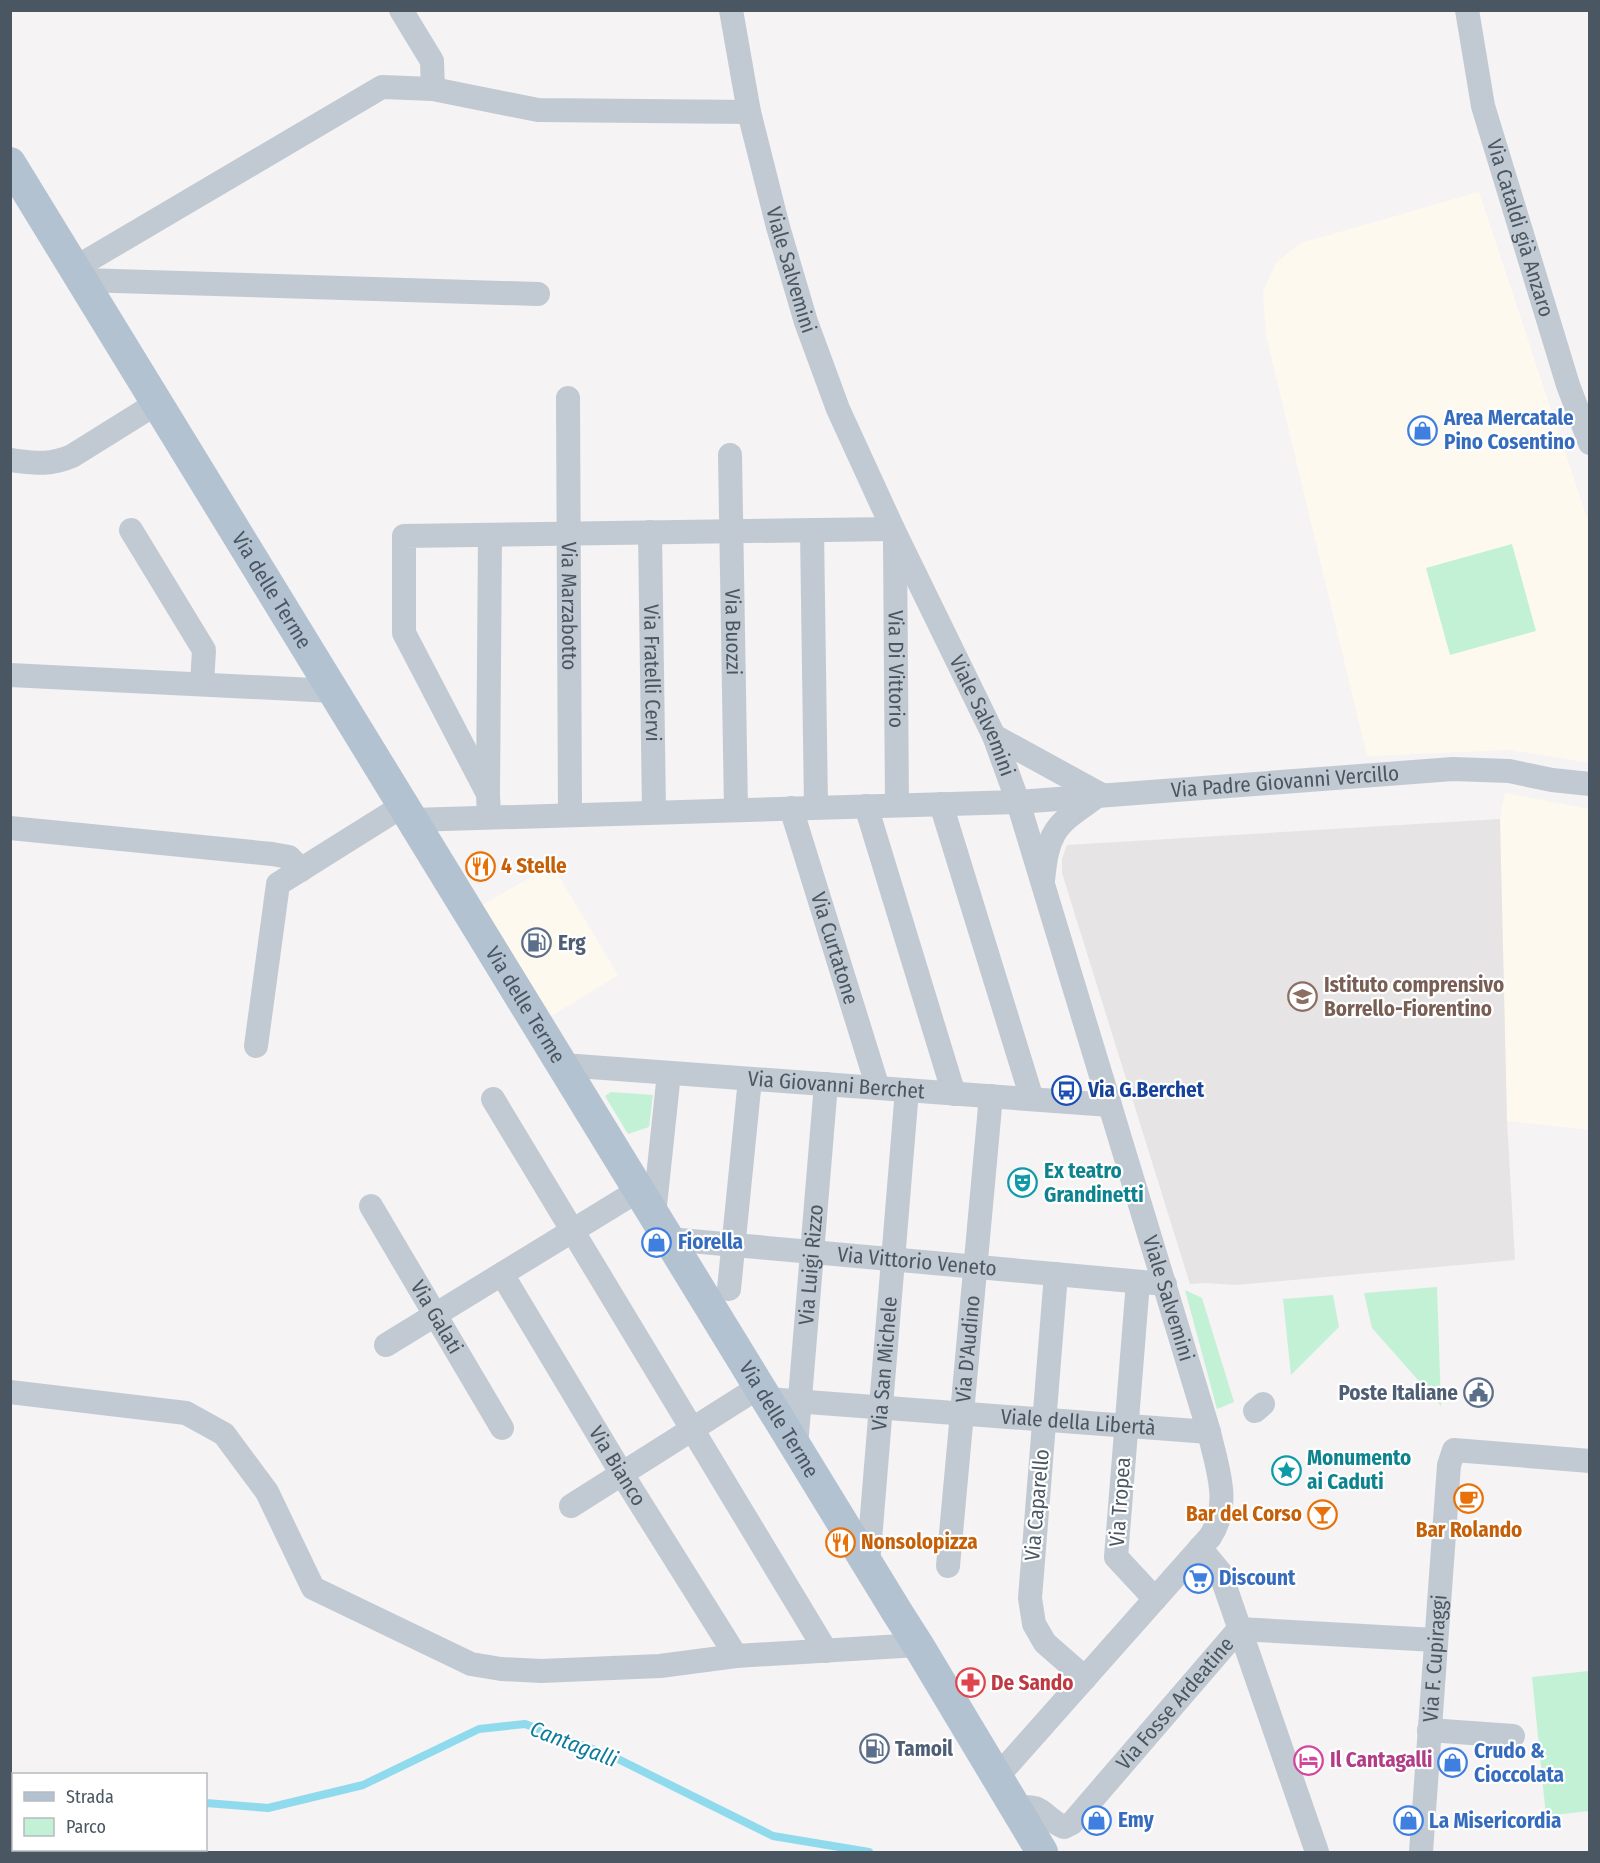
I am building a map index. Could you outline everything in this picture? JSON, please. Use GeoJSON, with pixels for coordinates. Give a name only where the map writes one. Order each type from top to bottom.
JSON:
{"type":"FeatureCollection","features":[{"type":"Feature","properties":{"kind":"main road","name":"Via delle Terme"},"geometry":{"type":"LineString","coordinates":[[10,163],[918,1645],[1041,1850]]}},
{"type":"Feature","properties":{"kind":"street"},"geometry":{"type":"LineString","coordinates":[[401,10],[432,61],[434,89]]}},
{"type":"Feature","properties":{"kind":"street","name":"Viale Salvemini"},"geometry":{"type":"LineString","coordinates":[[730,10],[749,112],[778,227],[806,322],[838,409],[894,531],[994,736],[1043,884],[1165,1284],[1209,1432],[1221,1485],[1221,1514],[1217,1526],[998,1776]]}},
{"type":"Feature","properties":{"kind":"street","name":"Via Cataldi già Anzaro"},"geometry":{"type":"LineString","coordinates":[[1467,10],[1483,106],[1568,385],[1590,443]]}},
{"type":"Feature","properties":{"kind":"street"},"geometry":{"type":"LineString","coordinates":[[79,274],[382,87],[434,89],[538,110],[749,112]]}},
{"type":"Feature","properties":{"kind":"street"},"geometry":{"type":"LineString","coordinates":[[79,274],[538,294]]}},
{"type":"Feature","properties":{"kind":"street","name":"Via Marzabotto"},"geometry":{"type":"LineString","coordinates":[[568,398],[570,815]]}},
{"type":"Feature","properties":{"kind":"street"},"geometry":{"type":"LineString","coordinates":[[10,460],[38,464],[57,462],[72,456],[157,403]]}},
{"type":"Feature","properties":{"kind":"street","name":"Via Buozzi"},"geometry":{"type":"LineString","coordinates":[[730,455],[736,810]]}},
{"type":"Feature","properties":{"kind":"street"},"geometry":{"type":"LineString","coordinates":[[488,806],[404,633],[404,536],[812,530],[894,531]]}},
{"type":"Feature","properties":{"kind":"street"},"geometry":{"type":"LineString","coordinates":[[812,530],[816,807]]}},
{"type":"Feature","properties":{"kind":"street"},"geometry":{"type":"LineString","coordinates":[[131,531],[204,650],[202,684]]}},
{"type":"Feature","properties":{"kind":"street","name":"Via Di Vittorio"},"geometry":{"type":"LineString","coordinates":[[894,531],[897,805]]}},
{"type":"Feature","properties":{"kind":"street","name":"Via Fratelli Cervi"},"geometry":{"type":"LineString","coordinates":[[650,532],[654,812]]}},
{"type":"Feature","properties":{"kind":"street"},"geometry":{"type":"LineString","coordinates":[[488,806],[490,535]]}},
{"type":"Feature","properties":{"kind":"street"},"geometry":{"type":"LineString","coordinates":[[10,675],[334,691]]}},
{"type":"Feature","properties":{"kind":"street"},"geometry":{"type":"LineString","coordinates":[[994,736],[1100,794],[1063,823],[1054,834],[1047,851],[1043,884]]}},
{"type":"Feature","properties":{"kind":"street","name":"Via Padre Giovanni Vercillo"},"geometry":{"type":"LineString","coordinates":[[408,812],[488,806],[570,815],[1017,802],[1453,769],[1509,771],[1552,780],[1590,784]]}},
{"type":"Feature","properties":{"kind":"street","name":"Via Padre Giovanni Vercillo"},"geometry":{"type":"LineString","coordinates":[[1552,780],[1590,794]]}},
{"type":"Feature","properties":{"kind":"street"},"geometry":{"type":"LineString","coordinates":[[941,804],[1032,1099]]}},
{"type":"Feature","properties":{"kind":"street"},"geometry":{"type":"LineString","coordinates":[[866,806],[954,1094]]}},
{"type":"Feature","properties":{"kind":"street","name":"Via Curtatone"},"geometry":{"type":"LineString","coordinates":[[791,808],[878,1088]]}},
{"type":"Feature","properties":{"kind":"street"},"geometry":{"type":"LineString","coordinates":[[256,1046],[278,884],[408,812]]}},
{"type":"Feature","properties":{"kind":"street"},"geometry":{"type":"LineString","coordinates":[[10,828],[272,854],[289,857],[301,870]]}},
{"type":"Feature","properties":{"kind":"street","name":"Via Giovanni Berchet"},"geometry":{"type":"LineString","coordinates":[[563,1065],[1110,1105]]}},
{"type":"Feature","properties":{"kind":"street"},"geometry":{"type":"LineString","coordinates":[[386,1345],[572,1232],[654,1215],[669,1073]]}},
{"type":"Feature","properties":{"kind":"street"},"geometry":{"type":"LineString","coordinates":[[729,1289],[750,1079]]}},
{"type":"Feature","properties":{"kind":"street","name":"Via Luigi Rizzo"},"geometry":{"type":"LineString","coordinates":[[796,1446],[826,1084]]}},
{"type":"Feature","properties":{"kind":"street","name":"Via San Michele"},"geometry":{"type":"LineString","coordinates":[[868,1564],[907,1090]]}},
{"type":"Feature","properties":{"kind":"street","name":"Via D'Audino"},"geometry":{"type":"LineString","coordinates":[[948,1566],[991,1096]]}},
{"type":"Feature","properties":{"kind":"street"},"geometry":{"type":"LineString","coordinates":[[492,1099],[826,1650]]}},
{"type":"Feature","properties":{"kind":"street","name":"Via Galati"},"geometry":{"type":"LineString","coordinates":[[371,1206],[502,1428]]}},
{"type":"Feature","properties":{"kind":"street","name":"Via Vittorio Veneto"},"geometry":{"type":"LineString","coordinates":[[654,1215],[733,1245],[1165,1284]]}},
{"type":"Feature","properties":{"kind":"street","name":"Via Bianco"},"geometry":{"type":"LineString","coordinates":[[502,1274],[622,1474],[736,1656]]}},
{"type":"Feature","properties":{"kind":"street","name":"Via Caparello"},"geometry":{"type":"LineString","coordinates":[[1056,1274],[1030,1598],[1034,1624],[1046,1642],[1085,1678]]}},
{"type":"Feature","properties":{"kind":"street","name":"Via Tropea"},"geometry":{"type":"LineString","coordinates":[[1138,1282],[1116,1557],[1155,1599]]}},
{"type":"Feature","properties":{"kind":"street"},"geometry":{"type":"LineString","coordinates":[[10,1392],[186,1413],[224,1434],[267,1492],[313,1588],[471,1664],[501,1669],[541,1671],[660,1666],[736,1656],[918,1645]]}},
{"type":"Feature","properties":{"kind":"street"},"geometry":{"type":"LineString","coordinates":[[571,1506],[691,1430],[763,1393]]}},
{"type":"Feature","properties":{"kind":"street","name":"Viale della Libertà"},"geometry":{"type":"LineString","coordinates":[[763,1393],[799,1402],[1209,1432]]}},
{"type":"Feature","properties":{"kind":"street","name":"Via F. Cupiraggi"},"geometry":{"type":"LineString","coordinates":[[1421,1852],[1449,1466],[1454,1450],[1590,1461]]}},
{"type":"Feature","properties":{"kind":"street"},"geometry":{"type":"LineString","coordinates":[[1200,1548],[1220,1572],[1317,1852]]}},
{"type":"Feature","properties":{"kind":"street","name":"Via Fosse Ardeatine"},"geometry":{"type":"LineString","coordinates":[[1017,1810],[1031,1807],[1040,1810],[1057,1824],[1065,1827],[1072,1823],[1239,1629],[1435,1640]]}},
{"type":"Feature","properties":{"kind":"street"},"geometry":{"type":"LineString","coordinates":[[1429,1730],[1513,1736]]}},
{"type":"Feature","properties":{"kind":"shaded area","name":"Area Mercatale Pino Cosentino"},"geometry":{"type":"Polygon","coordinates":[[[1479,192],[1589,524],[1589,763],[1510,750],[1367,756],[1266,335],[1263,291],[1276,263],[1301,243],[1479,192]]]}},
{"type":"Feature","properties":{"kind":"shaded area"},"geometry":{"type":"Polygon","coordinates":[[[1505,793],[1589,809],[1589,1130],[1507,1121],[1500,819],[1505,793]]]}},
{"type":"Feature","properties":{"kind":"shaded area","name":"Istituto comprensivo Borrello-Fiorentino"},"geometry":{"type":"Polygon","coordinates":[[[1500,819],[1507,1121],[1515,1260],[1236,1285],[1190,1284],[1062,873],[1062,859],[1067,845],[1500,819]]]}},
{"type":"Feature","properties":{"kind":"shaded area"},"geometry":{"type":"Polygon","coordinates":[[[552,865],[618,975],[542,1022],[475,909],[552,865]]]}},
{"type":"Feature","properties":{"kind":"shaded area"},"geometry":{"type":"Polygon","coordinates":[[[10,1811],[12,1811],[12,1851],[120,1852],[11,1852],[10,1811]]]}},
{"type":"Feature","properties":{"kind":"green space"},"geometry":{"type":"Polygon","coordinates":[[[1512,544],[1536,631],[1450,655],[1426,568],[1512,544]]]}},
{"type":"Feature","properties":{"kind":"green space"},"geometry":{"type":"Polygon","coordinates":[[[611,1092],[653,1095],[649,1127],[628,1134],[605,1096],[611,1092]]]}},
{"type":"Feature","properties":{"kind":"green space"},"geometry":{"type":"Polygon","coordinates":[[[1437,1287],[1441,1406],[1372,1328],[1364,1293],[1437,1287]]]}},
{"type":"Feature","properties":{"kind":"green space"},"geometry":{"type":"Polygon","coordinates":[[[1185,1290],[1202,1298],[1234,1402],[1217,1409],[1185,1290]]]}},
{"type":"Feature","properties":{"kind":"green space"},"geometry":{"type":"Polygon","coordinates":[[[1333,1295],[1339,1327],[1291,1375],[1283,1299],[1333,1295]]]}},
{"type":"Feature","properties":{"kind":"green space"},"geometry":{"type":"Polygon","coordinates":[[[1589,1671],[1589,1811],[1546,1816],[1532,1677],[1589,1671]]]}},
{"type":"Feature","properties":{"kind":"waterway","name":"Cantagalli"},"geometry":{"type":"LineString","coordinates":[[207,1803],[268,1808],[363,1785],[479,1729],[525,1724],[614,1757],[773,1836],[869,1852]]}},
{"type":"Feature","properties":{"kind":"place","name":"Area Mercatale Pino Cosentino"},"geometry":{"type":"Point","coordinates":[1423,430]}},
{"type":"Feature","properties":{"kind":"place","name":"4 Stelle"},"geometry":{"type":"Point","coordinates":[480,866]}},
{"type":"Feature","properties":{"kind":"place","name":"Erg"},"geometry":{"type":"Point","coordinates":[537,943]}},
{"type":"Feature","properties":{"kind":"place","name":"Istituto comprensivo Borrello-Fiorentino"},"geometry":{"type":"Point","coordinates":[1303,997]}},
{"type":"Feature","properties":{"kind":"place","name":"Via G.Berchet"},"geometry":{"type":"Point","coordinates":[1067,1090]}},
{"type":"Feature","properties":{"kind":"place","name":"Ex teatro Grandinetti"},"geometry":{"type":"Point","coordinates":[1023,1183]}},
{"type":"Feature","properties":{"kind":"place","name":"Fiorella"},"geometry":{"type":"Point","coordinates":[657,1242]}},
{"type":"Feature","properties":{"kind":"place","name":"Poste Italiane"},"geometry":{"type":"Point","coordinates":[1479,1393]}},
{"type":"Feature","properties":{"kind":"place","name":"Monumento ai Caduti"},"geometry":{"type":"Point","coordinates":[1286,1470]}},
{"type":"Feature","properties":{"kind":"place","name":"Bar Rolando"},"geometry":{"type":"Point","coordinates":[1469,1499]}},
{"type":"Feature","properties":{"kind":"place","name":"Bar del Corso"},"geometry":{"type":"Point","coordinates":[1323,1514]}},
{"type":"Feature","properties":{"kind":"place","name":"Nonsolopizza"},"geometry":{"type":"Point","coordinates":[840,1542]}},
{"type":"Feature","properties":{"kind":"place","name":"Discount"},"geometry":{"type":"Point","coordinates":[1198,1578]}},
{"type":"Feature","properties":{"kind":"place","name":"De Sando"},"geometry":{"type":"Point","coordinates":[970,1683]}},
{"type":"Feature","properties":{"kind":"place","name":"Tamoil"},"geometry":{"type":"Point","coordinates":[874,1749]}},
{"type":"Feature","properties":{"kind":"place","name":"Il Cantagalli"},"geometry":{"type":"Point","coordinates":[1309,1760]}},
{"type":"Feature","properties":{"kind":"place","name":"Crudo & Cioccolata"},"geometry":{"type":"Point","coordinates":[1453,1763]}},
{"type":"Feature","properties":{"kind":"place","name":"Emy"},"geometry":{"type":"Point","coordinates":[1097,1820]}},
{"type":"Feature","properties":{"kind":"place","name":"La Misericordia"},"geometry":{"type":"Point","coordinates":[1408,1821]}}]}
